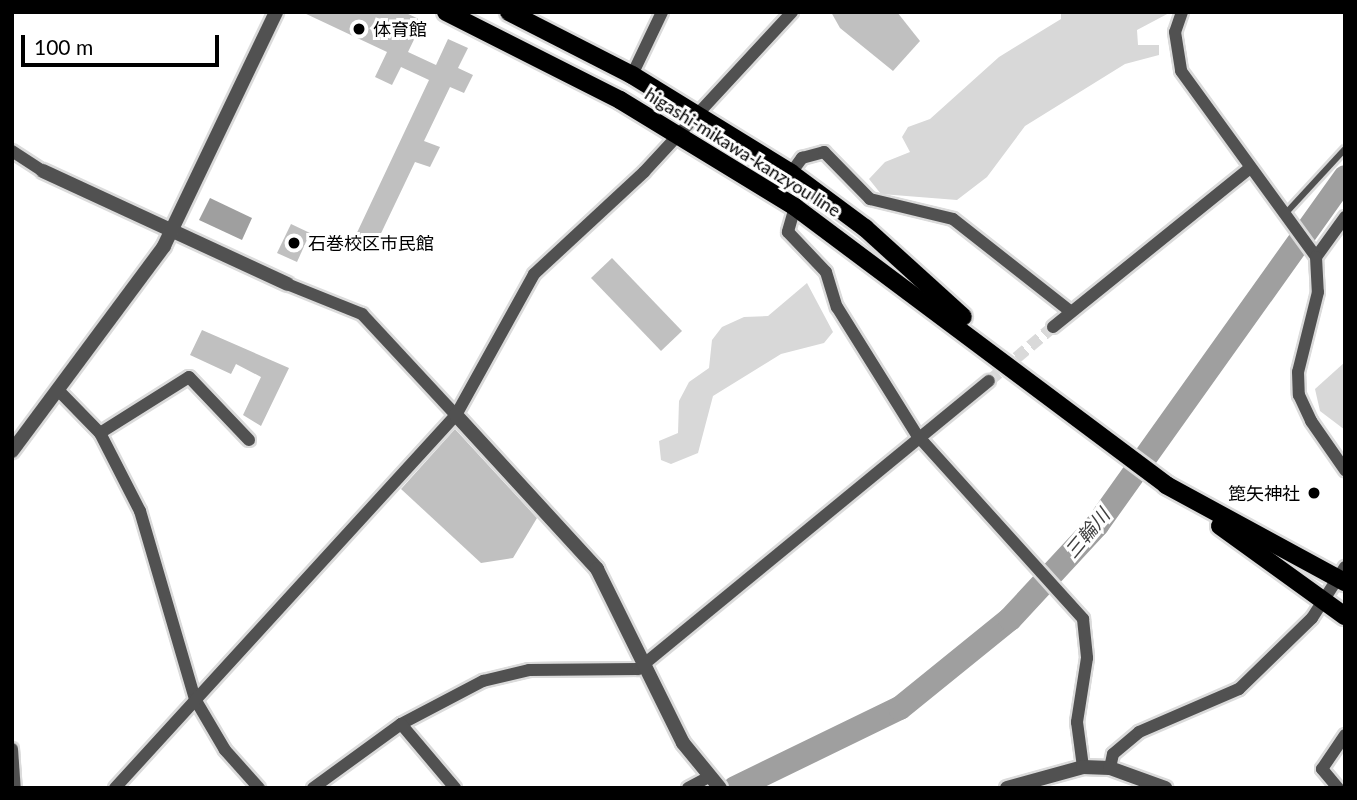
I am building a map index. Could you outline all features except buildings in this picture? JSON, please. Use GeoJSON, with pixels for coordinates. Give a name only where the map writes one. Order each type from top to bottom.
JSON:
{"type":"FeatureCollection","features":[{"type":"Feature","properties":{"kind":"main road","name":"higashi-mikawa-kanzyou line"},"geometry":{"type":"LineString","coordinates":[[446,12],[678,134],[795,206],[1000,355],[1166,485],[1345,616]]}},
{"type":"Feature","properties":{"kind":"main road","name":"higashi-mikawa-kanzyou line"},"geometry":{"type":"LineString","coordinates":[[509,12],[632,75],[791,173],[906,263],[1000,355]]}},
{"type":"Feature","properties":{"kind":"main road","name":"higashi-mikawa-kanzyou line"},"geometry":{"type":"LineString","coordinates":[[1195,504],[1343,575]]}},
{"type":"Feature","properties":{"kind":"street"},"geometry":{"type":"LineString","coordinates":[[12,451],[60,391],[172,232],[276,12]]}},
{"type":"Feature","properties":{"kind":"street"},"geometry":{"type":"LineString","coordinates":[[632,75],[662,12]]}},
{"type":"Feature","properties":{"kind":"street"},"geometry":{"type":"LineString","coordinates":[[115,788],[456,415],[524,285],[678,134],[792,12]]}},
{"type":"Feature","properties":{"kind":"street"},"geometry":{"type":"LineString","coordinates":[[1182,12],[1175,32],[1181,71],[1249,169],[1313,254],[1318,292],[1301,345],[1299,395],[1345,470]]}},
{"type":"Feature","properties":{"kind":"street"},"geometry":{"type":"LineString","coordinates":[[12,151],[43,171],[172,232],[287,284],[362,314],[597,569],[647,663],[683,743],[714,782],[688,788]]}},
{"type":"Feature","properties":{"kind":"street"},"geometry":{"type":"LineString","coordinates":[[791,173],[802,158],[824,152],[870,200],[953,219],[1071,312]]}},
{"type":"Feature","properties":{"kind":"street"},"geometry":{"type":"LineString","coordinates":[[1053,327],[1249,169]]}},
{"type":"Feature","properties":{"kind":"street"},"geometry":{"type":"LineString","coordinates":[[795,206],[788,232],[826,272],[837,307],[917,435],[1038,564],[1083,619],[1087,643],[1077,722],[1083,767]]}},
{"type":"Feature","properties":{"kind":"street"},"geometry":{"type":"LineString","coordinates":[[1313,254],[1345,217]]}},
{"type":"Feature","properties":{"kind":"street"},"geometry":{"type":"LineString","coordinates":[[100,433],[189,377],[249,440]]}},
{"type":"Feature","properties":{"kind":"street"},"geometry":{"type":"LineString","coordinates":[[313,788],[430,705],[506,676],[529,670],[628,673],[647,663],[917,435],[989,381]]}},
{"type":"Feature","properties":{"kind":"street"},"geometry":{"type":"LineString","coordinates":[[60,391],[100,433],[140,511],[195,699],[225,750],[259,788]]}},
{"type":"Feature","properties":{"kind":"street"},"geometry":{"type":"LineString","coordinates":[[1110,768],[1113,754],[1139,732],[1239,690],[1324,601],[1343,575]]}},
{"type":"Feature","properties":{"kind":"street"},"geometry":{"type":"LineString","coordinates":[[401,724],[455,788]]}},
{"type":"Feature","properties":{"kind":"street"},"geometry":{"type":"LineString","coordinates":[[1338,788],[1322,768],[1345,735]]}},
{"type":"Feature","properties":{"kind":"street"},"geometry":{"type":"LineString","coordinates":[[12,749],[15,788]]}},
{"type":"Feature","properties":{"kind":"street"},"geometry":{"type":"LineString","coordinates":[[1007,788],[1083,767],[1110,768],[1165,788]]}},
{"type":"Feature","properties":{"kind":"lane"},"geometry":{"type":"LineString","coordinates":[[1286,219],[1345,149]]}},
{"type":"Feature","properties":{"kind":"shaded area"},"geometry":{"type":"Polygon","coordinates":[[[1061,12],[1171,12],[1137,30],[1138,45],[1159,45],[1159,55],[1125,64],[1025,126],[987,177],[957,200],[881,194],[869,179],[885,162],[910,152],[902,137],[908,127],[930,119],[999,57],[1061,19],[1061,12]]]}},
{"type":"Feature","properties":{"kind":"shaded area"},"geometry":{"type":"Polygon","coordinates":[[[210,198],[252,218],[242,240],[199,220],[210,198]]]}},
{"type":"Feature","properties":{"kind":"shaded area"},"geometry":{"type":"Polygon","coordinates":[[[807,283],[833,332],[824,343],[781,354],[713,396],[698,453],[671,464],[661,460],[659,441],[678,433],[679,401],[689,382],[709,368],[712,340],[722,327],[744,317],[768,316],[807,283]]]}},
{"type":"Feature","properties":{"kind":"shaded area"},"geometry":{"type":"Polygon","coordinates":[[[1345,362],[1345,430],[1320,411],[1315,389],[1345,362]]]}},
{"type":"Feature","properties":{"kind":"waterway","name":"三輪川"},"geometry":{"type":"LineString","coordinates":[[735,788],[900,708],[1010,619],[1097,525],[1345,177]]}},
{"type":"Feature","properties":{"kind":"tunnel"},"geometry":{"type":"LineString","coordinates":[[989,381],[1053,327]]}},
{"type":"Feature","properties":{"kind":"place","name":"体育館"},"geometry":{"type":"Point","coordinates":[359,29]}},
{"type":"Feature","properties":{"kind":"place","name":"石巻校区市民館"},"geometry":{"type":"Point","coordinates":[294,243]}},
{"type":"Feature","properties":{"kind":"place","name":"箆矢神社"},"geometry":{"type":"Point","coordinates":[1314,493]}}]}
